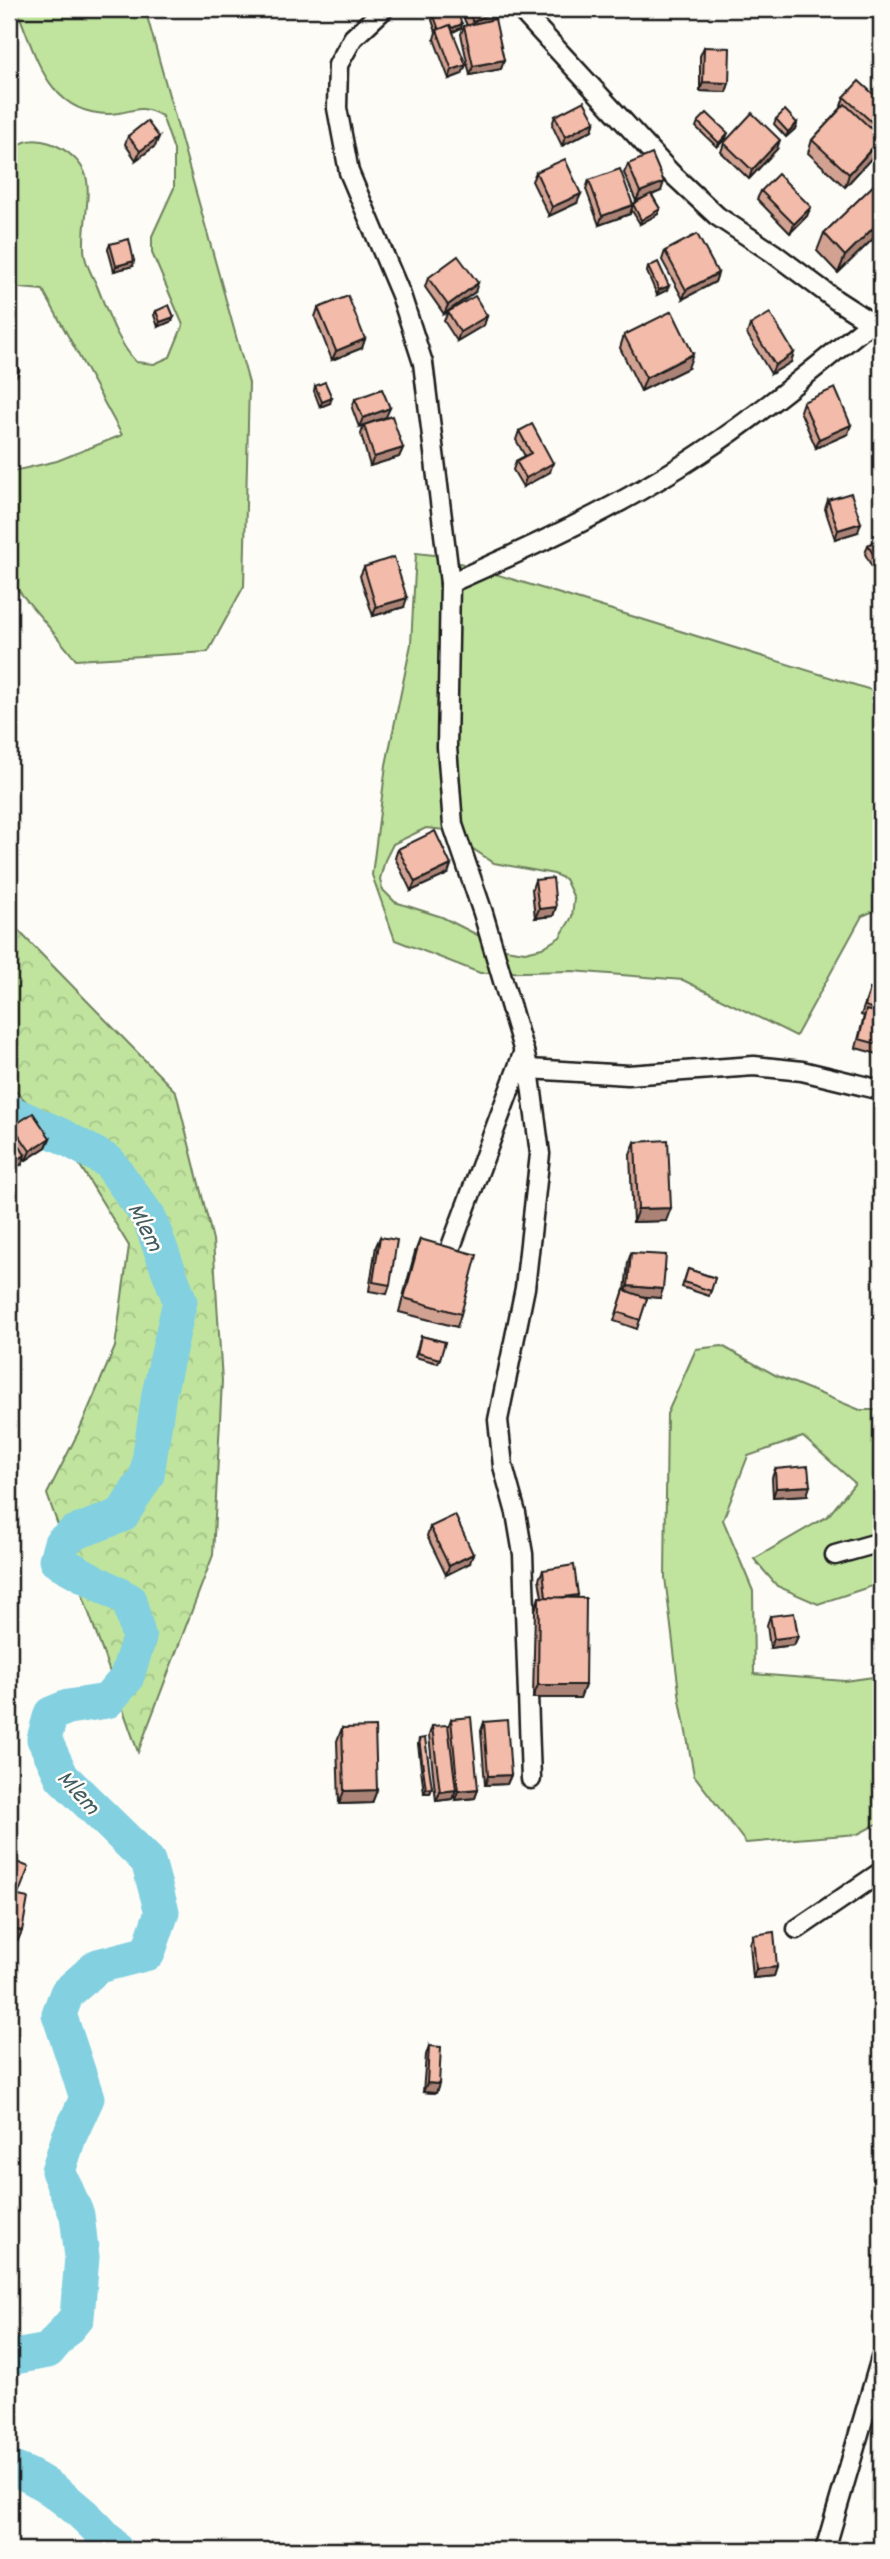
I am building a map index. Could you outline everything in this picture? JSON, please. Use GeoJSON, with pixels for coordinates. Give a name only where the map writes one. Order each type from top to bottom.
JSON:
{"type":"FeatureCollection","features":[{"type":"Feature","properties":{"kind":"street"},"geometry":{"type":"LineString","coordinates":[[384,9],[353,38],[338,65],[337,108],[349,172],[401,295],[423,363],[450,583],[447,747],[453,825],[483,913],[529,1069],[540,1154],[524,1289],[498,1420],[503,1466],[516,1513],[523,1554],[531,1779]]}},
{"type":"Feature","properties":{"kind":"street"},"geometry":{"type":"LineString","coordinates":[[450,583],[550,539],[701,454],[876,326],[717,216],[692,194],[589,87],[520,9]]}},
{"type":"Feature","properties":{"kind":"street"},"geometry":{"type":"LineString","coordinates":[[452,1244],[524,1051]]}},
{"type":"Feature","properties":{"kind":"street"},"geometry":{"type":"LineString","coordinates":[[529,1069],[628,1075],[754,1066],[802,1071],[881,1090]]}},
{"type":"Feature","properties":{"kind":"street"},"geometry":{"type":"LineString","coordinates":[[835,1555],[881,1542]]}},
{"type":"Feature","properties":{"kind":"street"},"geometry":{"type":"LineString","coordinates":[[797,1929],[881,1872]]}},
{"type":"Feature","properties":{"kind":"street"},"geometry":{"type":"LineString","coordinates":[[825,2550],[881,2358]]}},
{"type":"Feature","properties":{"kind":"green space"},"geometry":{"type":"Polygon","coordinates":[[[9,9],[145,9],[249,383],[244,586],[208,652],[76,660],[9,579],[9,472],[57,461],[122,435],[43,290],[9,287],[9,159],[16,148],[25,142],[37,140],[49,143],[62,148],[81,166],[87,185],[84,238],[86,261],[118,336],[136,362],[154,364],[170,357],[183,325],[152,253],[152,236],[174,188],[174,150],[162,116],[141,109],[110,114],[90,112],[73,105],[60,95],[49,81],[32,49],[19,15],[9,9]]]}},
{"type":"Feature","properties":{"kind":"green space"},"geometry":{"type":"Polygon","coordinates":[[[416,553],[434,555],[881,693],[881,908],[862,916],[796,1036],[683,980],[572,971],[480,973],[395,940],[372,875],[386,765],[411,644],[416,553]],[[426,828],[393,844],[380,879],[382,889],[395,902],[442,917],[505,949],[525,952],[542,948],[560,937],[572,917],[574,898],[565,879],[554,874],[494,863],[445,830],[426,828]]]}},
{"type":"Feature","properties":{"kind":"green space"},"geometry":{"type":"Polygon","coordinates":[[[9,921],[176,1092],[213,1240],[222,1381],[213,1555],[138,1752],[47,1494],[78,1433],[115,1347],[129,1246],[62,1136],[9,1085],[9,921]]]}},
{"type":"Feature","properties":{"kind":"green space"},"geometry":{"type":"Polygon","coordinates":[[[722,1346],[777,1376],[860,1410],[881,1410],[881,1583],[818,1604],[777,1586],[754,1559],[828,1516],[855,1483],[803,1437],[748,1456],[723,1520],[753,1591],[754,1674],[845,1681],[881,1676],[881,1822],[858,1834],[746,1843],[694,1775],[680,1700],[665,1577],[667,1414],[696,1349],[722,1346]]]}},
{"type":"Feature","properties":{"kind":"building"},"geometry":{"type":"Polygon","coordinates":[[[456,9],[462,24],[439,30],[434,16],[456,9]]]}},
{"type":"Feature","properties":{"kind":"building"},"geometry":{"type":"Polygon","coordinates":[[[467,9],[498,9],[473,22],[467,9]]]}},
{"type":"Feature","properties":{"kind":"building"},"geometry":{"type":"Polygon","coordinates":[[[495,19],[504,60],[473,66],[464,26],[495,19]]]}},
{"type":"Feature","properties":{"kind":"building"},"geometry":{"type":"Polygon","coordinates":[[[450,25],[466,65],[452,70],[437,30],[450,25]]]}},
{"type":"Feature","properties":{"kind":"building"},"geometry":{"type":"Polygon","coordinates":[[[704,47],[730,48],[729,83],[703,82],[704,47]]]}},
{"type":"Feature","properties":{"kind":"building"},"geometry":{"type":"Polygon","coordinates":[[[859,81],[881,101],[881,116],[874,124],[844,97],[859,81]]]}},
{"type":"Feature","properties":{"kind":"building"},"geometry":{"type":"Polygon","coordinates":[[[584,101],[595,121],[565,137],[555,116],[584,101]]]}},
{"type":"Feature","properties":{"kind":"building"},"geometry":{"type":"Polygon","coordinates":[[[845,104],[881,138],[849,174],[812,140],[845,104]]]}},
{"type":"Feature","properties":{"kind":"building"},"geometry":{"type":"Polygon","coordinates":[[[785,110],[797,123],[788,132],[776,119],[785,110]]]}},
{"type":"Feature","properties":{"kind":"building"},"geometry":{"type":"Polygon","coordinates":[[[707,113],[728,133],[719,143],[698,122],[707,113]]]}},
{"type":"Feature","properties":{"kind":"building"},"geometry":{"type":"Polygon","coordinates":[[[752,113],[780,140],[752,170],[724,143],[752,113]]]}},
{"type":"Feature","properties":{"kind":"building"},"geometry":{"type":"Polygon","coordinates":[[[147,121],[159,137],[140,151],[128,136],[147,121]]]}},
{"type":"Feature","properties":{"kind":"building"},"geometry":{"type":"Polygon","coordinates":[[[652,154],[664,182],[640,192],[628,164],[652,154]]]}},
{"type":"Feature","properties":{"kind":"building"},"geometry":{"type":"Polygon","coordinates":[[[565,159],[581,194],[552,207],[536,172],[565,159]]]}},
{"type":"Feature","properties":{"kind":"building"},"geometry":{"type":"Polygon","coordinates":[[[620,169],[633,205],[602,216],[589,180],[620,169]]]}},
{"type":"Feature","properties":{"kind":"building"},"geometry":{"type":"Polygon","coordinates":[[[778,174],[811,207],[794,224],[761,191],[778,174]]]}},
{"type":"Feature","properties":{"kind":"building"},"geometry":{"type":"Polygon","coordinates":[[[881,178],[881,220],[845,256],[824,233],[881,178]]]}},
{"type":"Feature","properties":{"kind":"building"},"geometry":{"type":"Polygon","coordinates":[[[651,194],[660,209],[641,220],[633,204],[651,194]]]}},
{"type":"Feature","properties":{"kind":"building"},"geometry":{"type":"Polygon","coordinates":[[[697,234],[718,273],[686,290],[665,251],[697,234]]]}},
{"type":"Feature","properties":{"kind":"building"},"geometry":{"type":"Polygon","coordinates":[[[129,239],[134,261],[116,266],[110,244],[129,239]]]}},
{"type":"Feature","properties":{"kind":"building"},"geometry":{"type":"Polygon","coordinates":[[[458,256],[478,283],[448,305],[428,278],[458,256]]]}},
{"type":"Feature","properties":{"kind":"building"},"geometry":{"type":"Polygon","coordinates":[[[658,262],[669,286],[659,290],[648,267],[658,262]]]}},
{"type":"Feature","properties":{"kind":"building"},"geometry":{"type":"Polygon","coordinates":[[[348,296],[365,339],[336,351],[318,308],[348,296]]]}},
{"type":"Feature","properties":{"kind":"building"},"geometry":{"type":"Polygon","coordinates":[[[475,296],[487,316],[460,332],[448,312],[475,296]]]}},
{"type":"Feature","properties":{"kind":"building"},"geometry":{"type":"Polygon","coordinates":[[[169,305],[174,317],[160,322],[156,311],[169,305]]]}},
{"type":"Feature","properties":{"kind":"building"},"geometry":{"type":"Polygon","coordinates":[[[672,311],[693,354],[646,378],[624,335],[672,311]]]}},
{"type":"Feature","properties":{"kind":"building"},"geometry":{"type":"Polygon","coordinates":[[[770,313],[794,353],[775,365],[750,325],[770,313]]]}},
{"type":"Feature","properties":{"kind":"building"},"geometry":{"type":"Polygon","coordinates":[[[9,347],[19,371],[12,374],[9,366],[9,347]]]}},
{"type":"Feature","properties":{"kind":"building"},"geometry":{"type":"Polygon","coordinates":[[[325,382],[332,398],[322,402],[315,386],[325,382]]]}},
{"type":"Feature","properties":{"kind":"building"},"geometry":{"type":"Polygon","coordinates":[[[835,388],[851,425],[819,439],[803,402],[835,388]]]}},
{"type":"Feature","properties":{"kind":"building"},"geometry":{"type":"Polygon","coordinates":[[[382,389],[390,408],[363,418],[355,399],[382,389]]]}},
{"type":"Feature","properties":{"kind":"building"},"geometry":{"type":"Polygon","coordinates":[[[392,416],[403,448],[374,457],[364,425],[392,416]]]}},
{"type":"Feature","properties":{"kind":"building"},"geometry":{"type":"Polygon","coordinates":[[[532,424],[553,463],[526,478],[516,461],[531,453],[519,431],[532,424]]]}},
{"type":"Feature","properties":{"kind":"building"},"geometry":{"type":"Polygon","coordinates":[[[851,493],[861,523],[838,530],[828,500],[851,493]]]}},
{"type":"Feature","properties":{"kind":"building"},"geometry":{"type":"Polygon","coordinates":[[[881,538],[881,569],[868,545],[881,538]]]}},
{"type":"Feature","properties":{"kind":"building"},"geometry":{"type":"Polygon","coordinates":[[[394,557],[407,598],[376,607],[364,567],[394,557]]]}},
{"type":"Feature","properties":{"kind":"building"},"geometry":{"type":"Polygon","coordinates":[[[435,831],[451,865],[415,882],[398,849],[435,831]]]}},
{"type":"Feature","properties":{"kind":"building"},"geometry":{"type":"Polygon","coordinates":[[[553,878],[556,907],[539,909],[535,880],[553,878]]]}},
{"type":"Feature","properties":{"kind":"building"},"geometry":{"type":"Polygon","coordinates":[[[870,989],[881,993],[881,1012],[865,1006],[870,989]]]}},
{"type":"Feature","properties":{"kind":"building"},"geometry":{"type":"Polygon","coordinates":[[[866,1010],[881,1013],[881,1045],[859,1039],[866,1010]]]}},
{"type":"Feature","properties":{"kind":"building"},"geometry":{"type":"Polygon","coordinates":[[[33,1113],[50,1138],[30,1151],[13,1126],[33,1113]]]}},
{"type":"Feature","properties":{"kind":"building"},"geometry":{"type":"Polygon","coordinates":[[[9,1131],[25,1155],[9,1165],[9,1131]]]}},
{"type":"Feature","properties":{"kind":"building"},"geometry":{"type":"Polygon","coordinates":[[[668,1140],[671,1208],[638,1209],[635,1142],[668,1140]]]}},
{"type":"Feature","properties":{"kind":"building"},"geometry":{"type":"Polygon","coordinates":[[[380,1237],[397,1240],[390,1285],[373,1282],[380,1237]]]}},
{"type":"Feature","properties":{"kind":"building"},"geometry":{"type":"Polygon","coordinates":[[[420,1239],[477,1255],[461,1314],[404,1298],[420,1239]]]}},
{"type":"Feature","properties":{"kind":"building"},"geometry":{"type":"Polygon","coordinates":[[[631,1253],[666,1255],[663,1289],[628,1286],[631,1253]]]}},
{"type":"Feature","properties":{"kind":"building"},"geometry":{"type":"Polygon","coordinates":[[[688,1269],[715,1278],[711,1291],[684,1282],[688,1269]]]}},
{"type":"Feature","properties":{"kind":"building"},"geometry":{"type":"Polygon","coordinates":[[[624,1290],[647,1298],[640,1320],[617,1312],[624,1290]]]}},
{"type":"Feature","properties":{"kind":"building"},"geometry":{"type":"Polygon","coordinates":[[[421,1336],[445,1342],[440,1359],[417,1353],[421,1336]]]}},
{"type":"Feature","properties":{"kind":"building"},"geometry":{"type":"Polygon","coordinates":[[[808,1466],[810,1486],[776,1488],[775,1469],[808,1466]]]}},
{"type":"Feature","properties":{"kind":"building"},"geometry":{"type":"Polygon","coordinates":[[[455,1515],[473,1554],[449,1566],[430,1527],[455,1515]]]}},
{"type":"Feature","properties":{"kind":"building"},"geometry":{"type":"Polygon","coordinates":[[[574,1565],[578,1595],[546,1597],[543,1570],[574,1565]]]}},
{"type":"Feature","properties":{"kind":"building"},"geometry":{"type":"Polygon","coordinates":[[[539,1597],[586,1598],[585,1685],[538,1685],[539,1597]]]}},
{"type":"Feature","properties":{"kind":"building"},"geometry":{"type":"Polygon","coordinates":[[[794,1613],[798,1636],[774,1639],[770,1616],[794,1613]]]}},
{"type":"Feature","properties":{"kind":"building"},"geometry":{"type":"Polygon","coordinates":[[[471,1717],[478,1789],[458,1791],[451,1719],[471,1717]]]}},
{"type":"Feature","properties":{"kind":"building"},"geometry":{"type":"Polygon","coordinates":[[[507,1720],[511,1775],[488,1776],[484,1722],[507,1720]]]}},
{"type":"Feature","properties":{"kind":"building"},"geometry":{"type":"Polygon","coordinates":[[[448,1725],[456,1790],[440,1792],[432,1726],[448,1725]]]}},
{"type":"Feature","properties":{"kind":"building"},"geometry":{"type":"Polygon","coordinates":[[[375,1727],[377,1790],[344,1791],[342,1728],[375,1727]]]}},
{"type":"Feature","properties":{"kind":"building"},"geometry":{"type":"Polygon","coordinates":[[[425,1738],[432,1788],[426,1789],[419,1739],[425,1738]]]}},
{"type":"Feature","properties":{"kind":"building"},"geometry":{"type":"Polygon","coordinates":[[[9,1859],[29,1867],[18,1895],[9,1891],[9,1859]]]}},
{"type":"Feature","properties":{"kind":"building"},"geometry":{"type":"Polygon","coordinates":[[[9,1894],[28,1898],[22,1931],[9,1928],[9,1894]]]}},
{"type":"Feature","properties":{"kind":"building"},"geometry":{"type":"Polygon","coordinates":[[[774,1932],[777,1967],[756,1969],[753,1935],[774,1932]]]}},
{"type":"Feature","properties":{"kind":"building"},"geometry":{"type":"Polygon","coordinates":[[[429,2046],[441,2047],[439,2084],[427,2083],[429,2046]]]}},
{"type":"Feature","properties":{"kind":"waterway","name":"Mlem"},"geometry":{"type":"LineString","coordinates":[[9,1112],[62,1136],[109,1162],[149,1218],[180,1301],[159,1394],[147,1475],[122,1515],[74,1533],[61,1543],[56,1560],[129,1600],[139,1638],[126,1679],[107,1701],[68,1707],[51,1714],[44,1739],[62,1777],[148,1861],[162,1912],[148,1953],[98,1966],[67,1993],[59,2014],[87,2098],[69,2137],[58,2171],[77,2215],[82,2257],[77,2317],[48,2351],[9,2358]]}},
{"type":"Feature","properties":{"kind":"waterway","name":"Mlem"},"geometry":{"type":"LineString","coordinates":[[9,2468],[53,2490],[95,2526],[116,2550]]}}]}
